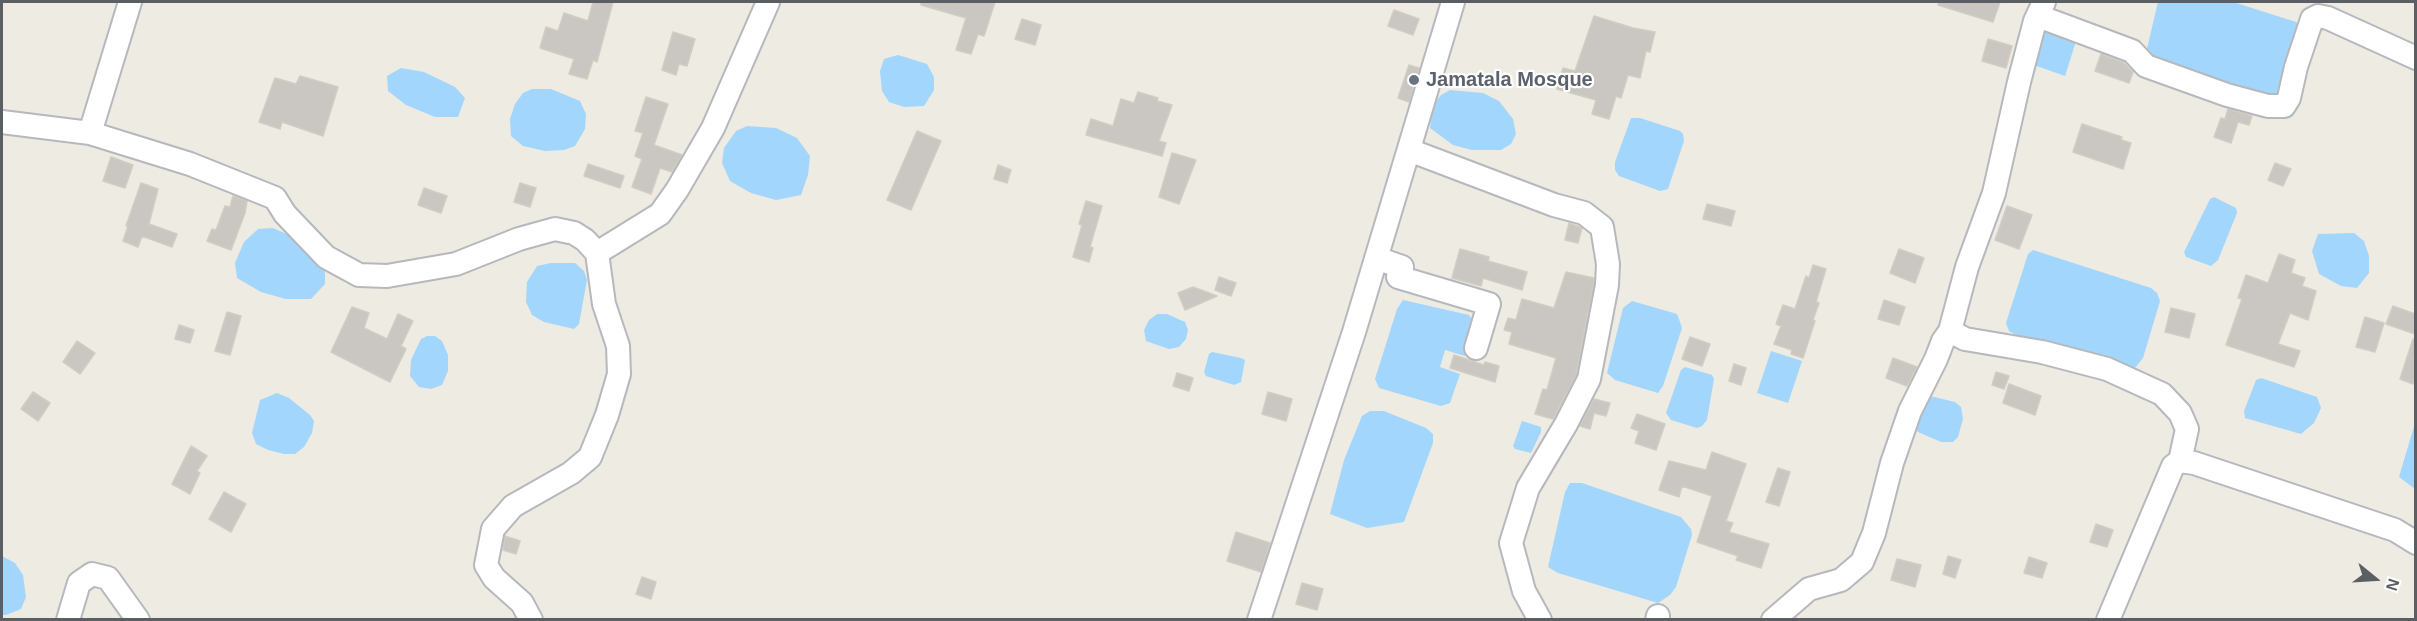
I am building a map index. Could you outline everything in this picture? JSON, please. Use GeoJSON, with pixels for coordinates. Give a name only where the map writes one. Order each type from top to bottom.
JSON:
{"type":"FeatureCollection","features":[{"type":"Feature","properties":{"kind":"street"},"geometry":{"type":"LineString","coordinates":[[90,133],[130,2]]}},
{"type":"Feature","properties":{"kind":"street"},"geometry":{"type":"LineString","coordinates":[[597,253],[660,214],[677,190],[713,128],[768,2]]}},
{"type":"Feature","properties":{"kind":"street"},"geometry":{"type":"LineString","coordinates":[[1259,620],[1376,258],[1453,2]]}},
{"type":"Feature","properties":{"kind":"street"},"geometry":{"type":"LineString","coordinates":[[1773,620],[1809,589],[1841,580],[1862,562],[1874,533],[1892,463],[1910,411],[1950,331],[1967,267],[1994,193],[2019,82],[2041,9],[2132,51],[2146,66],[2227,95],[2268,105],[2284,106],[2289,98],[2296,66],[2312,20],[2318,16],[2328,18],[2415,58]]}},
{"type":"Feature","properties":{"kind":"street"},"geometry":{"type":"LineString","coordinates":[[2,122],[90,133],[190,164],[275,198],[285,214],[326,257],[359,275],[387,276],[456,264],[519,239],[555,228],[574,232],[585,240],[597,253],[604,304],[618,346],[619,374],[607,416],[590,457],[571,473],[513,506],[493,529],[486,565],[494,578],[522,603],[531,620]]}},
{"type":"Feature","properties":{"kind":"street"},"geometry":{"type":"LineString","coordinates":[[1409,150],[1554,205],[1584,213],[1602,227],[1608,264],[1607,285],[1588,379],[1566,423],[1528,488],[1511,543],[1524,591],[1540,620]]}},
{"type":"Feature","properties":{"kind":"street"},"geometry":{"type":"LineString","coordinates":[[1376,258],[1402,267],[1398,277],[1489,304],[1476,348]]}},
{"type":"Feature","properties":{"kind":"street"},"geometry":{"type":"LineString","coordinates":[[1950,331],[1965,339],[2042,352],[2107,369],[2162,394],[2180,412],[2187,429],[2180,461],[2173,466],[2108,620]]}},
{"type":"Feature","properties":{"kind":"street"},"geometry":{"type":"LineString","coordinates":[[2180,461],[2194,463],[2395,530],[2415,543]]}},
{"type":"Feature","properties":{"kind":"street"},"geometry":{"type":"LineString","coordinates":[[68,620],[79,583],[92,574],[108,578],[138,620]]}},
{"type":"Feature","properties":{"kind":"water"},"geometry":{"type":"Polygon","coordinates":[[[2158,2],[2233,2],[2296,22],[2302,28],[2277,101],[2145,57],[2158,2]]]}},
{"type":"Feature","properties":{"kind":"water"},"geometry":{"type":"Polygon","coordinates":[[[2044,24],[2078,35],[2065,76],[2031,64],[2044,24]]]}},
{"type":"Feature","properties":{"kind":"water"},"geometry":{"type":"Polygon","coordinates":[[[898,55],[927,64],[934,77],[934,90],[924,106],[904,107],[889,102],[882,91],[880,71],[884,59],[898,55]]]}},
{"type":"Feature","properties":{"kind":"water"},"geometry":{"type":"Polygon","coordinates":[[[401,68],[424,72],[455,87],[465,98],[458,117],[435,117],[406,105],[388,91],[387,76],[401,68]]]}},
{"type":"Feature","properties":{"kind":"water"},"geometry":{"type":"Polygon","coordinates":[[[532,89],[551,89],[580,101],[586,114],[585,129],[575,146],[564,150],[545,151],[523,146],[511,136],[510,119],[515,104],[523,93],[532,89]]]}},
{"type":"Feature","properties":{"kind":"water"},"geometry":{"type":"Polygon","coordinates":[[[1450,90],[1483,93],[1499,101],[1513,119],[1516,134],[1511,144],[1501,150],[1472,150],[1453,145],[1430,128],[1432,112],[1437,100],[1450,90]]]}},
{"type":"Feature","properties":{"kind":"water"},"geometry":{"type":"Polygon","coordinates":[[[1631,118],[1640,118],[1683,134],[1684,141],[1668,189],[1660,191],[1619,176],[1615,170],[1615,162],[1631,118]]]}},
{"type":"Feature","properties":{"kind":"water"},"geometry":{"type":"Polygon","coordinates":[[[747,126],[776,128],[797,138],[810,156],[808,175],[801,195],[776,200],[751,193],[730,181],[722,163],[724,148],[736,131],[747,126]]]}},
{"type":"Feature","properties":{"kind":"water"},"geometry":{"type":"Polygon","coordinates":[[[2214,197],[2236,208],[2237,213],[2218,260],[2211,266],[2186,257],[2184,252],[2210,199],[2214,197]]]}},
{"type":"Feature","properties":{"kind":"water"},"geometry":{"type":"Polygon","coordinates":[[[273,228],[289,235],[318,260],[325,271],[325,284],[311,299],[286,299],[261,292],[237,278],[235,263],[244,242],[258,229],[273,228]]]}},
{"type":"Feature","properties":{"kind":"water"},"geometry":{"type":"Polygon","coordinates":[[[2354,233],[2364,241],[2369,256],[2369,273],[2357,288],[2341,286],[2319,274],[2312,251],[2318,234],[2354,233]]]}},
{"type":"Feature","properties":{"kind":"water"},"geometry":{"type":"Polygon","coordinates":[[[2033,250],[2151,288],[2157,293],[2160,301],[2143,358],[2135,368],[2125,370],[2009,331],[2006,323],[2028,254],[2033,250]]]}},
{"type":"Feature","properties":{"kind":"water"},"geometry":{"type":"Polygon","coordinates":[[[551,263],[575,263],[584,271],[587,280],[579,324],[574,329],[544,322],[532,315],[526,302],[527,282],[537,266],[551,263]]]}},
{"type":"Feature","properties":{"kind":"water"},"geometry":{"type":"Polygon","coordinates":[[[1403,300],[1469,315],[1475,324],[1465,356],[1445,350],[1440,367],[1460,374],[1450,403],[1441,406],[1379,388],[1375,379],[1397,309],[1403,300]]]}},
{"type":"Feature","properties":{"kind":"water"},"geometry":{"type":"Polygon","coordinates":[[[1632,301],[1677,314],[1682,328],[1663,386],[1658,393],[1615,380],[1607,373],[1623,308],[1632,301]]]}},
{"type":"Feature","properties":{"kind":"water"},"geometry":{"type":"Polygon","coordinates":[[[1157,314],[1167,314],[1185,322],[1188,330],[1186,339],[1179,347],[1169,349],[1146,341],[1144,330],[1149,320],[1157,314]]]}},
{"type":"Feature","properties":{"kind":"water"},"geometry":{"type":"Polygon","coordinates":[[[435,336],[442,341],[448,355],[448,371],[442,385],[431,389],[419,387],[410,376],[411,360],[421,339],[435,336]]]}},
{"type":"Feature","properties":{"kind":"water"},"geometry":{"type":"Polygon","coordinates":[[[1771,351],[1802,361],[1788,403],[1757,393],[1771,351]]]}},
{"type":"Feature","properties":{"kind":"water"},"geometry":{"type":"Polygon","coordinates":[[[1212,352],[1245,360],[1241,382],[1234,385],[1206,376],[1204,372],[1209,354],[1212,352]]]}},
{"type":"Feature","properties":{"kind":"water"},"geometry":{"type":"Polygon","coordinates":[[[1685,367],[1712,375],[1714,379],[1707,420],[1697,428],[1671,420],[1666,413],[1681,370],[1685,367]]]}},
{"type":"Feature","properties":{"kind":"water"},"geometry":{"type":"Polygon","coordinates":[[[2261,378],[2317,397],[2321,408],[2314,423],[2301,434],[2245,418],[2244,411],[2256,380],[2261,378]]]}},
{"type":"Feature","properties":{"kind":"water"},"geometry":{"type":"Polygon","coordinates":[[[277,393],[289,398],[314,421],[312,433],[304,447],[295,454],[268,450],[256,444],[252,433],[260,400],[277,393]]]}},
{"type":"Feature","properties":{"kind":"water"},"geometry":{"type":"Polygon","coordinates":[[[1930,396],[1955,402],[1961,407],[1963,419],[1958,437],[1953,442],[1941,442],[1918,432],[1913,425],[1930,396]]]}},
{"type":"Feature","properties":{"kind":"water"},"geometry":{"type":"Polygon","coordinates":[[[1370,411],[1384,411],[1426,428],[1433,434],[1433,443],[1404,522],[1367,528],[1330,514],[1344,460],[1362,416],[1370,411]]]}},
{"type":"Feature","properties":{"kind":"water"},"geometry":{"type":"Polygon","coordinates":[[[1522,421],[1541,427],[1531,453],[1515,449],[1513,446],[1522,421]]]}},
{"type":"Feature","properties":{"kind":"water"},"geometry":{"type":"Polygon","coordinates":[[[2415,423],[2416,489],[2399,477],[2415,423]]]}},
{"type":"Feature","properties":{"kind":"water"},"geometry":{"type":"Polygon","coordinates":[[[1570,483],[1582,483],[1681,517],[1691,529],[1692,535],[1676,587],[1670,595],[1658,603],[1558,573],[1548,567],[1565,492],[1570,483]]]}},
{"type":"Feature","properties":{"kind":"water"},"geometry":{"type":"Polygon","coordinates":[[[2,556],[15,563],[23,575],[26,597],[21,609],[6,615],[2,615],[2,556]]]}},
{"type":"Feature","properties":{"kind":"building"},"geometry":{"type":"Polygon","coordinates":[[[593,2],[613,2],[597,62],[593,60],[587,79],[569,74],[574,59],[540,48],[546,27],[558,31],[564,13],[588,21],[593,2]]]}},
{"type":"Feature","properties":{"kind":"building"},"geometry":{"type":"Polygon","coordinates":[[[921,2],[995,2],[984,36],[978,34],[971,54],[956,50],[966,18],[921,5],[921,2]]]}},
{"type":"Feature","properties":{"kind":"building"},"geometry":{"type":"Polygon","coordinates":[[[1939,2],[2000,2],[1993,22],[1938,5],[1939,2]]]}},
{"type":"Feature","properties":{"kind":"building"},"geometry":{"type":"Polygon","coordinates":[[[1394,10],[1419,19],[1413,35],[1388,26],[1394,10]]]}},
{"type":"Feature","properties":{"kind":"building"},"geometry":{"type":"Polygon","coordinates":[[[1594,16],[1655,32],[1650,52],[1646,51],[1640,78],[1628,75],[1621,98],[1616,96],[1609,119],[1592,114],[1596,100],[1557,89],[1563,68],[1575,71],[1594,16]]]}},
{"type":"Feature","properties":{"kind":"building"},"geometry":{"type":"Polygon","coordinates":[[[1022,19],[1041,25],[1035,45],[1015,39],[1022,19]]]}},
{"type":"Feature","properties":{"kind":"building"},"geometry":{"type":"Polygon","coordinates":[[[673,32],[695,39],[687,66],[679,64],[676,75],[662,70],[673,32]]]}},
{"type":"Feature","properties":{"kind":"building"},"geometry":{"type":"Polygon","coordinates":[[[1988,39],[2012,46],[2006,68],[1982,61],[1988,39]]]}},
{"type":"Feature","properties":{"kind":"building"},"geometry":{"type":"Polygon","coordinates":[[[2101,54],[2124,63],[2133,72],[2129,83],[2095,71],[2101,54]]]}},
{"type":"Feature","properties":{"kind":"building"},"geometry":{"type":"Polygon","coordinates":[[[1409,65],[1419,68],[1409,102],[1398,98],[1409,65]]]}},
{"type":"Feature","properties":{"kind":"building"},"geometry":{"type":"Polygon","coordinates":[[[300,76],[338,87],[323,136],[282,122],[280,129],[259,122],[275,78],[296,84],[300,76]]]}},
{"type":"Feature","properties":{"kind":"building"},"geometry":{"type":"Polygon","coordinates":[[[1138,92],[1172,105],[1159,141],[1166,143],[1162,156],[1086,135],[1091,119],[1113,126],[1121,99],[1134,103],[1138,92]]]}},
{"type":"Feature","properties":{"kind":"building"},"geometry":{"type":"Polygon","coordinates":[[[646,97],[668,104],[654,145],[682,155],[672,172],[660,168],[651,194],[632,187],[642,159],[635,156],[643,133],[635,131],[646,97]]]}},
{"type":"Feature","properties":{"kind":"building"},"geometry":{"type":"Polygon","coordinates":[[[2228,109],[2252,116],[2249,125],[2238,122],[2231,143],[2214,137],[2221,118],[2225,119],[2228,109]]]}},
{"type":"Feature","properties":{"kind":"building"},"geometry":{"type":"Polygon","coordinates":[[[2082,124],[2122,137],[2121,140],[2131,143],[2123,169],[2073,152],[2082,124]]]}},
{"type":"Feature","properties":{"kind":"building"},"geometry":{"type":"Polygon","coordinates":[[[917,131],[941,141],[911,210],[887,200],[917,131]]]}},
{"type":"Feature","properties":{"kind":"building"},"geometry":{"type":"Polygon","coordinates":[[[1172,153],[1196,160],[1179,204],[1159,197],[1172,153]]]}},
{"type":"Feature","properties":{"kind":"building"},"geometry":{"type":"Polygon","coordinates":[[[111,157],[133,165],[125,188],[103,181],[111,157]]]}},
{"type":"Feature","properties":{"kind":"building"},"geometry":{"type":"Polygon","coordinates":[[[2275,163],[2291,169],[2283,186],[2268,180],[2275,163]]]}},
{"type":"Feature","properties":{"kind":"building"},"geometry":{"type":"Polygon","coordinates":[[[588,164],[624,176],[620,188],[584,176],[588,164]]]}},
{"type":"Feature","properties":{"kind":"building"},"geometry":{"type":"Polygon","coordinates":[[[998,165],[1011,170],[1007,183],[994,179],[998,165]]]}},
{"type":"Feature","properties":{"kind":"building"},"geometry":{"type":"Polygon","coordinates":[[[141,183],[158,189],[149,224],[177,234],[172,247],[142,236],[138,247],[123,241],[141,183]]]}},
{"type":"Feature","properties":{"kind":"building"},"geometry":{"type":"Polygon","coordinates":[[[520,183],[536,188],[530,207],[514,202],[520,183]]]}},
{"type":"Feature","properties":{"kind":"building"},"geometry":{"type":"Polygon","coordinates":[[[424,188],[447,196],[441,213],[418,205],[424,188]]]}},
{"type":"Feature","properties":{"kind":"building"},"geometry":{"type":"Polygon","coordinates":[[[233,196],[247,201],[245,213],[231,250],[207,241],[212,229],[216,230],[225,206],[230,207],[233,196]]]}},
{"type":"Feature","properties":{"kind":"building"},"geometry":{"type":"Polygon","coordinates":[[[1086,201],[1102,206],[1090,247],[1093,248],[1089,262],[1073,257],[1086,201]]]}},
{"type":"Feature","properties":{"kind":"building"},"geometry":{"type":"Polygon","coordinates":[[[1707,204],[1735,211],[1731,226],[1703,219],[1707,204]]]}},
{"type":"Feature","properties":{"kind":"building"},"geometry":{"type":"Polygon","coordinates":[[[2007,206],[2032,215],[2019,249],[1995,240],[2007,206]]]}},
{"type":"Feature","properties":{"kind":"building"},"geometry":{"type":"Polygon","coordinates":[[[1569,223],[1582,228],[1578,243],[1565,240],[1569,223]]]}},
{"type":"Feature","properties":{"kind":"building"},"geometry":{"type":"Polygon","coordinates":[[[1460,249],[1489,257],[1488,261],[1527,272],[1522,290],[1483,278],[1481,286],[1452,278],[1460,249]]]}},
{"type":"Feature","properties":{"kind":"building"},"geometry":{"type":"Polygon","coordinates":[[[1899,249],[1924,258],[1915,283],[1890,273],[1899,249]]]}},
{"type":"Feature","properties":{"kind":"building"},"geometry":{"type":"Polygon","coordinates":[[[2279,254],[2295,260],[2291,273],[2305,278],[2302,286],[2316,291],[2308,320],[2290,313],[2278,344],[2300,351],[2294,367],[2226,345],[2242,299],[2238,298],[2246,275],[2268,283],[2279,254]]]}},
{"type":"Feature","properties":{"kind":"building"},"geometry":{"type":"Polygon","coordinates":[[[1813,265],[1826,269],[1816,302],[1819,303],[1813,320],[1815,321],[1803,358],[1791,354],[1792,350],[1774,344],[1781,326],[1776,324],[1783,305],[1795,309],[1806,276],[1809,278],[1813,265]]]}},
{"type":"Feature","properties":{"kind":"building"},"geometry":{"type":"Polygon","coordinates":[[[1566,272],[1594,278],[1594,283],[1576,375],[1553,419],[1535,414],[1543,389],[1547,390],[1556,358],[1509,344],[1512,332],[1504,330],[1508,318],[1516,320],[1522,299],[1554,308],[1566,272]]]}},
{"type":"Feature","properties":{"kind":"building"},"geometry":{"type":"Polygon","coordinates":[[[1219,277],[1236,283],[1231,296],[1215,290],[1219,277]]]}},
{"type":"Feature","properties":{"kind":"building"},"geometry":{"type":"Polygon","coordinates":[[[1193,287],[1217,296],[1185,310],[1178,293],[1193,287]]]}},
{"type":"Feature","properties":{"kind":"building"},"geometry":{"type":"Polygon","coordinates":[[[1884,300],[1905,307],[1899,325],[1878,319],[1884,300]]]}},
{"type":"Feature","properties":{"kind":"building"},"geometry":{"type":"Polygon","coordinates":[[[2393,306],[2415,314],[2415,334],[2386,324],[2393,306]]]}},
{"type":"Feature","properties":{"kind":"building"},"geometry":{"type":"Polygon","coordinates":[[[352,307],[369,313],[364,328],[387,339],[398,314],[413,321],[401,346],[406,349],[390,382],[331,352],[352,307]]]}},
{"type":"Feature","properties":{"kind":"building"},"geometry":{"type":"Polygon","coordinates":[[[2171,308],[2195,314],[2189,338],[2165,332],[2171,308]]]}},
{"type":"Feature","properties":{"kind":"building"},"geometry":{"type":"Polygon","coordinates":[[[227,312],[241,316],[230,355],[215,351],[227,312]]]}},
{"type":"Feature","properties":{"kind":"building"},"geometry":{"type":"Polygon","coordinates":[[[2365,317],[2384,323],[2375,352],[2356,347],[2365,317]]]}},
{"type":"Feature","properties":{"kind":"building"},"geometry":{"type":"Polygon","coordinates":[[[179,325],[194,330],[190,343],[175,339],[179,325]]]}},
{"type":"Feature","properties":{"kind":"building"},"geometry":{"type":"Polygon","coordinates":[[[1690,337],[1710,344],[1702,366],[1682,359],[1690,337]]]}},
{"type":"Feature","properties":{"kind":"building"},"geometry":{"type":"Polygon","coordinates":[[[2413,339],[2415,340],[2415,376],[2413,384],[2400,379],[2413,339]]]}},
{"type":"Feature","properties":{"kind":"building"},"geometry":{"type":"Polygon","coordinates":[[[77,341],[95,353],[80,374],[63,362],[77,341]]]}},
{"type":"Feature","properties":{"kind":"building"},"geometry":{"type":"Polygon","coordinates":[[[1454,355],[1484,365],[1485,362],[1499,366],[1495,382],[1450,368],[1454,355]]]}},
{"type":"Feature","properties":{"kind":"building"},"geometry":{"type":"Polygon","coordinates":[[[1893,358],[1917,367],[1907,386],[1886,378],[1893,358]]]}},
{"type":"Feature","properties":{"kind":"building"},"geometry":{"type":"Polygon","coordinates":[[[1734,364],[1746,368],[1741,385],[1729,381],[1734,364]]]}},
{"type":"Feature","properties":{"kind":"building"},"geometry":{"type":"Polygon","coordinates":[[[1996,372],[2009,376],[2004,389],[1992,385],[1996,372]]]}},
{"type":"Feature","properties":{"kind":"building"},"geometry":{"type":"Polygon","coordinates":[[[1177,373],[1193,378],[1189,391],[1173,386],[1177,373]]]}},
{"type":"Feature","properties":{"kind":"building"},"geometry":{"type":"Polygon","coordinates":[[[2009,384],[2041,396],[2035,415],[2003,403],[2009,384]]]}},
{"type":"Feature","properties":{"kind":"building"},"geometry":{"type":"Polygon","coordinates":[[[33,392],[50,403],[38,421],[21,409],[33,392]]]}},
{"type":"Feature","properties":{"kind":"building"},"geometry":{"type":"Polygon","coordinates":[[[1268,392],[1292,399],[1286,421],[1262,414],[1268,392]]]}},
{"type":"Feature","properties":{"kind":"building"},"geometry":{"type":"Polygon","coordinates":[[[1594,399],[1610,403],[1606,416],[1594,413],[1590,429],[1580,426],[1594,399]]]}},
{"type":"Feature","properties":{"kind":"building"},"geometry":{"type":"Polygon","coordinates":[[[1637,414],[1665,424],[1656,450],[1635,443],[1639,431],[1631,428],[1637,414]]]}},
{"type":"Feature","properties":{"kind":"building"},"geometry":{"type":"Polygon","coordinates":[[[191,446],[207,456],[197,471],[200,473],[190,494],[172,484],[191,446]]]}},
{"type":"Feature","properties":{"kind":"building"},"geometry":{"type":"Polygon","coordinates":[[[1712,452],[1746,464],[1726,521],[1733,523],[1729,532],[1769,544],[1761,568],[1736,560],[1738,556],[1697,542],[1712,496],[1682,486],[1679,497],[1659,490],[1669,461],[1706,470],[1712,452]]]}},
{"type":"Feature","properties":{"kind":"building"},"geometry":{"type":"Polygon","coordinates":[[[1778,468],[1790,472],[1779,506],[1766,502],[1778,468]]]}},
{"type":"Feature","properties":{"kind":"building"},"geometry":{"type":"Polygon","coordinates":[[[224,492],[246,504],[231,532],[209,519],[224,492]]]}},
{"type":"Feature","properties":{"kind":"building"},"geometry":{"type":"Polygon","coordinates":[[[2096,524],[2113,530],[2107,547],[2090,542],[2096,524]]]}},
{"type":"Feature","properties":{"kind":"building"},"geometry":{"type":"Polygon","coordinates":[[[1236,532],[1270,543],[1261,572],[1227,561],[1236,532]]]}},
{"type":"Feature","properties":{"kind":"building"},"geometry":{"type":"Polygon","coordinates":[[[505,536],[520,541],[516,554],[503,550],[505,536]]]}},
{"type":"Feature","properties":{"kind":"building"},"geometry":{"type":"Polygon","coordinates":[[[1948,556],[1961,560],[1955,578],[1943,574],[1948,556]]]}},
{"type":"Feature","properties":{"kind":"building"},"geometry":{"type":"Polygon","coordinates":[[[2029,557],[2047,563],[2042,578],[2024,573],[2029,557]]]}},
{"type":"Feature","properties":{"kind":"building"},"geometry":{"type":"Polygon","coordinates":[[[1897,559],[1921,565],[1915,587],[1891,580],[1897,559]]]}},
{"type":"Feature","properties":{"kind":"building"},"geometry":{"type":"Polygon","coordinates":[[[642,577],[656,582],[651,599],[636,594],[642,577]]]}},
{"type":"Feature","properties":{"kind":"building"},"geometry":{"type":"Polygon","coordinates":[[[1302,583],[1323,589],[1317,610],[1296,604],[1302,583]]]}},
{"type":"Feature","properties":{"kind":"place","name":"Jamatala Mosque"},"geometry":{"type":"Point","coordinates":[1414,80]}}]}
